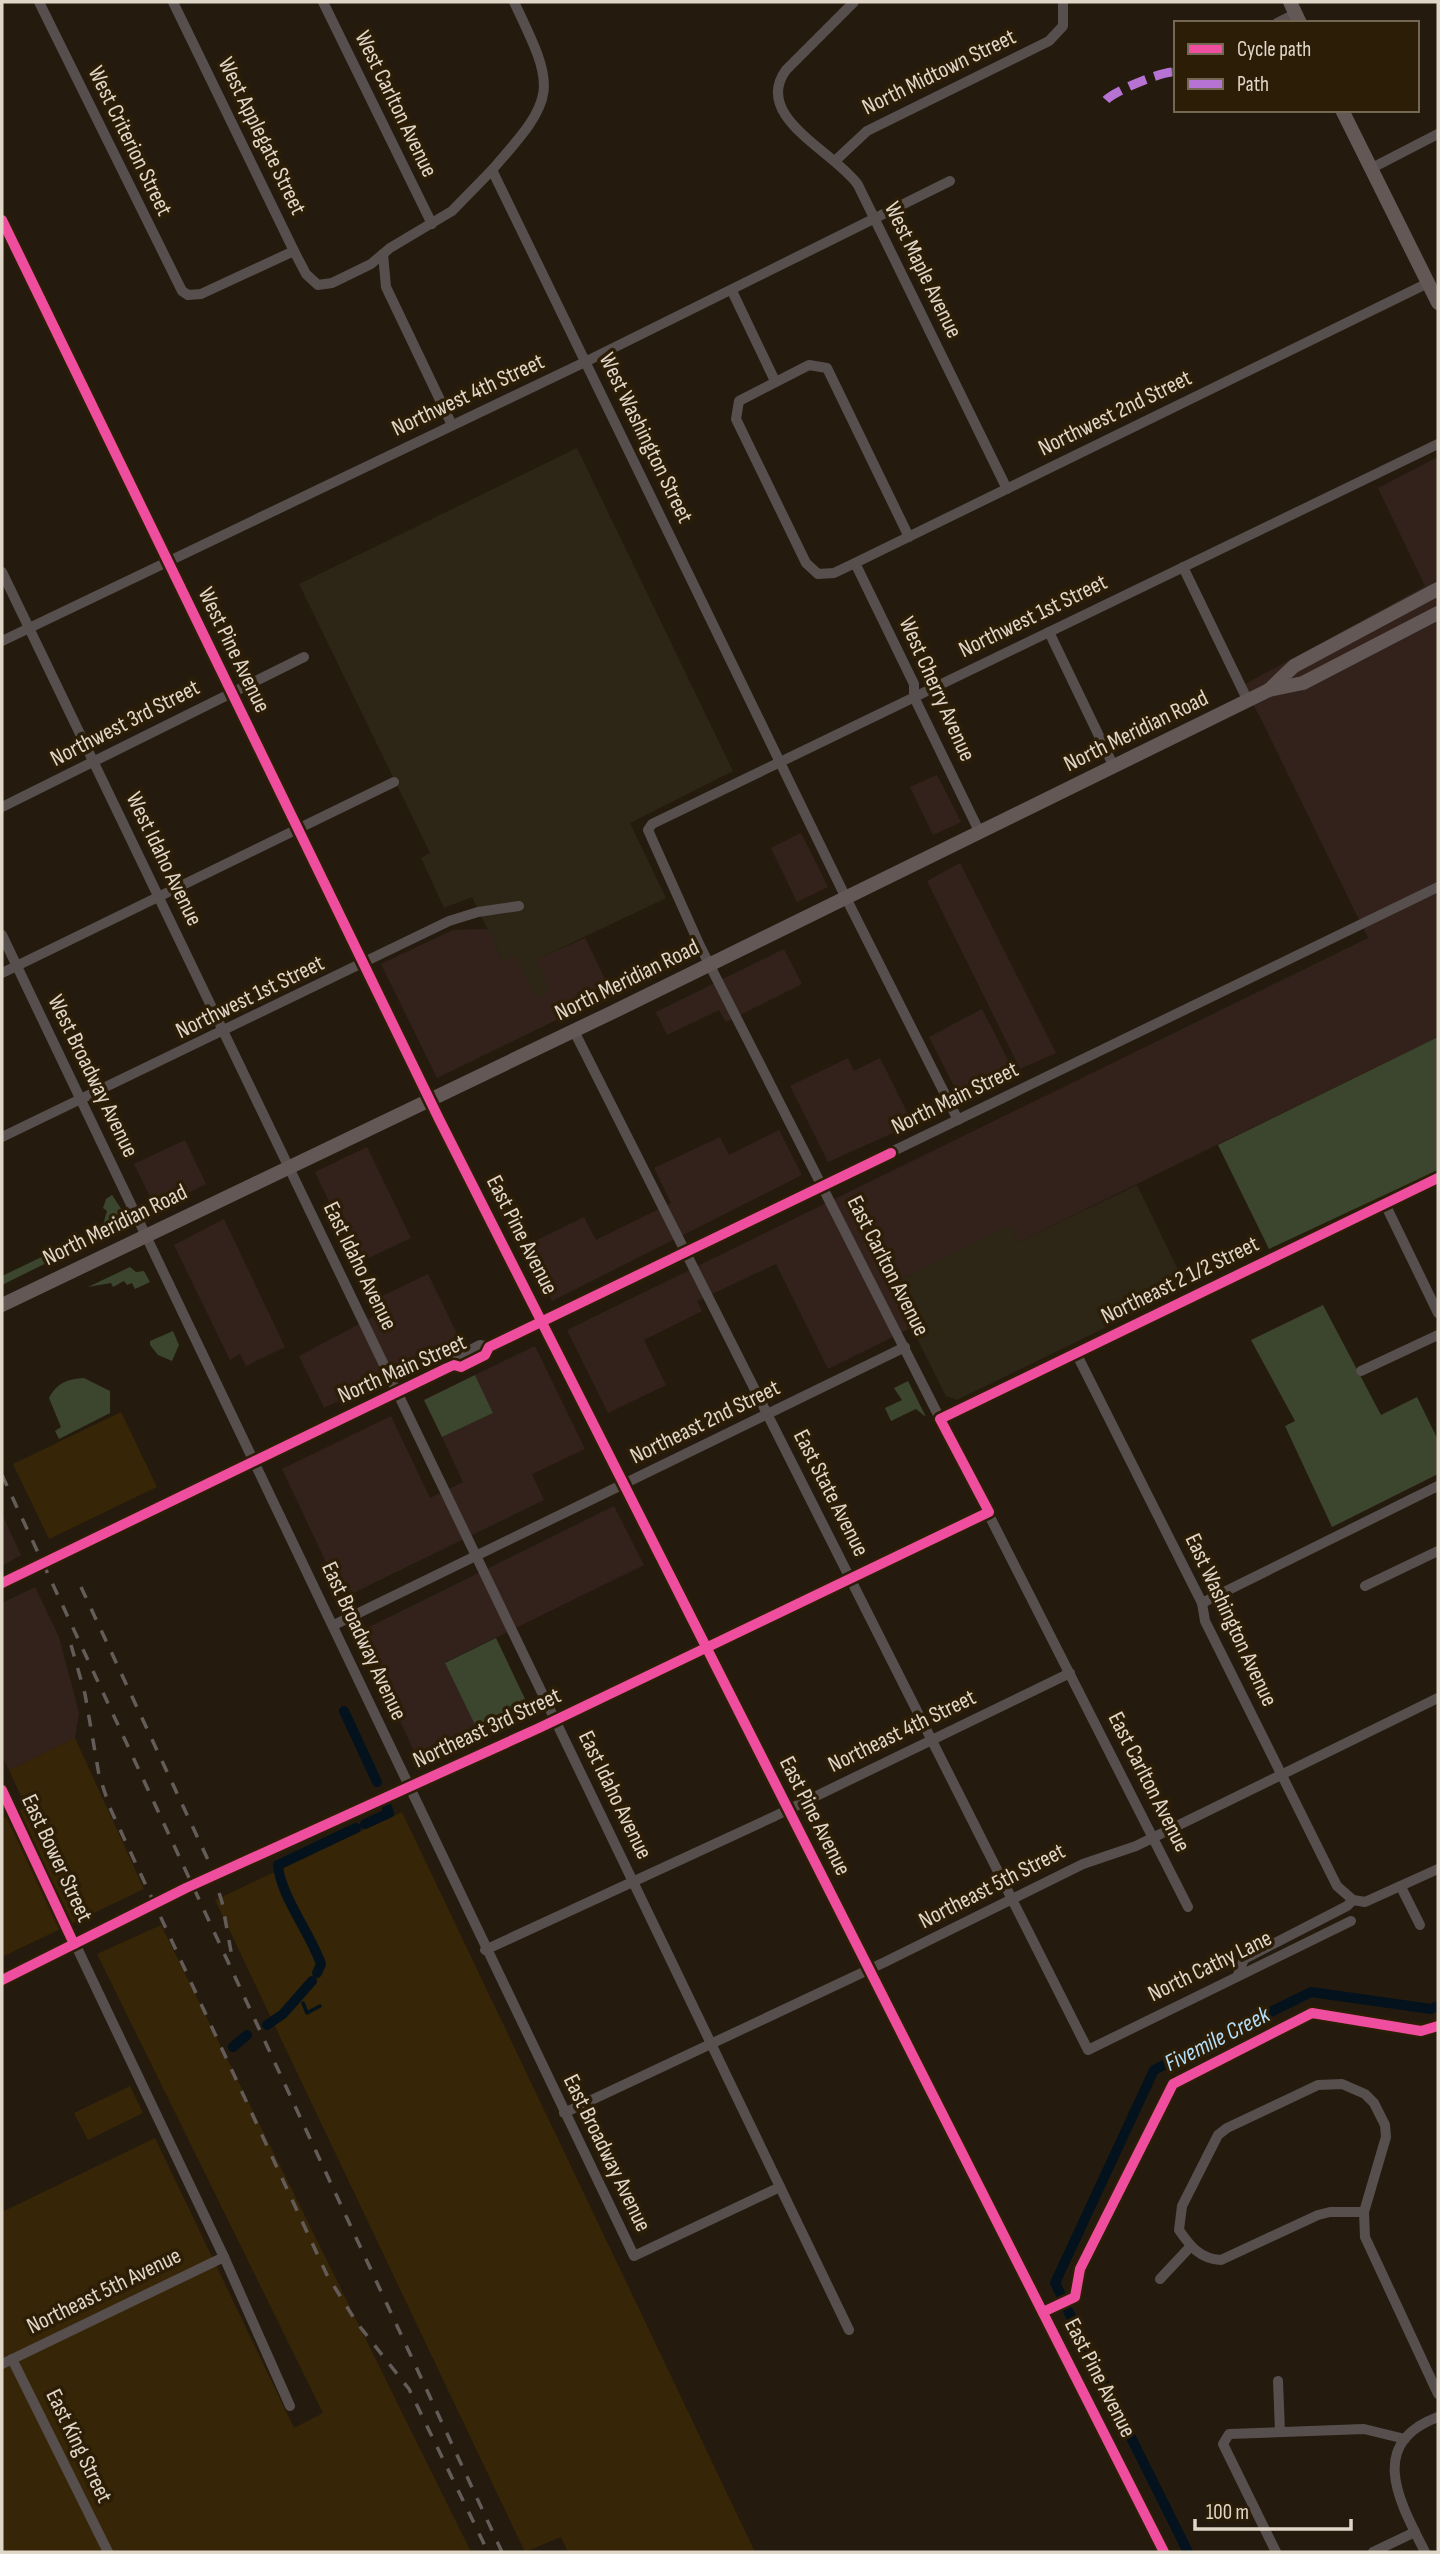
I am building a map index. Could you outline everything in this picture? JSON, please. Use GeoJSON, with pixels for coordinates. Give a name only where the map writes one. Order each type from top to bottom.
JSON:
{"type":"FeatureCollection","features":[{"type":"Feature","properties":{"kind":"main road"},"geometry":{"type":"LineString","coordinates":[[1343,112],[1438,303]]}},
{"type":"Feature","properties":{"kind":"main road","name":"North Meridian Road"},"geometry":{"type":"LineString","coordinates":[[1269,690],[1294,666],[1438,589]]}},
{"type":"Feature","properties":{"kind":"main road","name":"North Meridian Road"},"geometry":{"type":"LineString","coordinates":[[2,1305],[712,964],[1269,690],[1303,683],[1438,613]]}},
{"type":"Feature","properties":{"kind":"street","name":"West Criterion Street"},"geometry":{"type":"LineString","coordinates":[[39,2],[172,275],[188,295],[201,294],[294,251]]}},
{"type":"Feature","properties":{"kind":"street","name":"West Applegate Street"},"geometry":{"type":"LineString","coordinates":[[173,2],[306,274],[318,285],[332,284],[371,264],[383,254]]}},
{"type":"Feature","properties":{"kind":"street","name":"West Carlton Avenue"},"geometry":{"type":"LineString","coordinates":[[323,2],[432,224]]}},
{"type":"Feature","properties":{"kind":"street"},"geometry":{"type":"LineString","coordinates":[[452,425],[386,287],[383,254],[453,211],[528,129],[544,95],[544,66],[514,2]]}},
{"type":"Feature","properties":{"kind":"street","name":"West Maple Avenue"},"geometry":{"type":"LineString","coordinates":[[855,2],[786,70],[775,91],[777,103],[785,116],[836,160],[858,185],[1007,489]]}},
{"type":"Feature","properties":{"kind":"street","name":"North Midtown Street"},"geometry":{"type":"LineString","coordinates":[[836,160],[867,131],[1049,41],[1063,26],[1063,2]]}},
{"type":"Feature","properties":{"kind":"street"},"geometry":{"type":"LineString","coordinates":[[1370,169],[1438,134]]}},
{"type":"Feature","properties":{"kind":"street","name":"West Washington Street"},"geometry":{"type":"LineString","coordinates":[[492,170],[846,898]]}},
{"type":"Feature","properties":{"kind":"street","name":"Northwest 4th Street"},"geometry":{"type":"LineString","coordinates":[[2,641],[732,291],[950,181]]}},
{"type":"Feature","properties":{"kind":"street","name":"West Pine Avenue"},"geometry":{"type":"LineString","coordinates":[[2,220],[429,1099]]}},
{"type":"Feature","properties":{"kind":"street","name":"Northwest 2nd Street"},"geometry":{"type":"LineString","coordinates":[[775,381],[745,396],[737,407],[736,419],[806,563],[818,574],[834,573],[1428,283]]}},
{"type":"Feature","properties":{"kind":"street"},"geometry":{"type":"LineString","coordinates":[[732,291],[775,381],[809,365],[827,368],[909,537]]}},
{"type":"Feature","properties":{"kind":"street","name":"Northwest 1st Street"},"geometry":{"type":"LineString","coordinates":[[712,964],[700,946],[648,830],[652,824],[1438,444]]}},
{"type":"Feature","properties":{"kind":"street","name":"West Cherry Avenue"},"geometry":{"type":"LineString","coordinates":[[855,563],[914,684],[914,697],[980,833]]}},
{"type":"Feature","properties":{"kind":"street"},"geometry":{"type":"LineString","coordinates":[[1183,567],[1248,701]]}},
{"type":"Feature","properties":{"kind":"street","name":"West Idaho Avenue"},"geometry":{"type":"LineString","coordinates":[[2,572],[289,1165]]}},
{"type":"Feature","properties":{"kind":"street"},"geometry":{"type":"LineString","coordinates":[[1049,632],[1114,767]]}},
{"type":"Feature","properties":{"kind":"street","name":"Northwest 3rd Street"},"geometry":{"type":"LineString","coordinates":[[2,807],[304,657]]}},
{"type":"Feature","properties":{"kind":"street"},"geometry":{"type":"LineString","coordinates":[[2,973],[394,782]]}},
{"type":"Feature","properties":{"kind":"street","name":"North Main Street"},"geometry":{"type":"LineString","coordinates":[[2,1583],[454,1365],[457,1357],[480,1345],[489,1347],[542,1322],[1438,887]]}},
{"type":"Feature","properties":{"kind":"street"},"geometry":{"type":"LineString","coordinates":[[846,898],[958,1120]]}},
{"type":"Feature","properties":{"kind":"street","name":"Northwest 1st Street"},"geometry":{"type":"LineString","coordinates":[[2,1138],[449,921],[478,912],[519,906]]}},
{"type":"Feature","properties":{"kind":"street","name":"West Broadway Avenue"},"geometry":{"type":"LineString","coordinates":[[2,935],[147,1235]]}},
{"type":"Feature","properties":{"kind":"street","name":"East Carlton Avenue"},"geometry":{"type":"LineString","coordinates":[[712,964],[1188,1907]]}},
{"type":"Feature","properties":{"kind":"street","name":"East State Avenue"},"geometry":{"type":"LineString","coordinates":[[573,1031],[1087,2050]]}},
{"type":"Feature","properties":{"kind":"street","name":"East Pine Avenue"},"geometry":{"type":"LineString","coordinates":[[429,1099],[1164,2552]]}},
{"type":"Feature","properties":{"kind":"street","name":"East Idaho Avenue"},"geometry":{"type":"LineString","coordinates":[[289,1165],[849,2330]]}},
{"type":"Feature","properties":{"kind":"street","name":"Northeast 2 1/2 Street"},"geometry":{"type":"LineString","coordinates":[[940,1419],[1438,1178]]}},
{"type":"Feature","properties":{"kind":"street"},"geometry":{"type":"LineString","coordinates":[[1385,1204],[1438,1314]]}},
{"type":"Feature","properties":{"kind":"street","name":"East Broadway Avenue"},"geometry":{"type":"LineString","coordinates":[[147,1235],[334,1625],[485,1950],[634,2256],[780,2187]]}},
{"type":"Feature","properties":{"kind":"street"},"geometry":{"type":"LineString","coordinates":[[1361,1371],[1438,1335]]}},
{"type":"Feature","properties":{"kind":"street","name":"Northeast 2nd Street"},"geometry":{"type":"LineString","coordinates":[[334,1625],[905,1347]]}},
{"type":"Feature","properties":{"kind":"street","name":"East Washington Avenue"},"geometry":{"type":"LineString","coordinates":[[1076,1353],[1202,1603],[1205,1621],[1337,1886],[1353,1900]]}},
{"type":"Feature","properties":{"kind":"street"},"geometry":{"type":"LineString","coordinates":[[1202,1603],[1438,1486]]}},
{"type":"Feature","properties":{"kind":"street","name":"Northeast 3rd Street"},"geometry":{"type":"LineString","coordinates":[[2,1980],[186,1888],[410,1788],[707,1649],[989,1512]]}},
{"type":"Feature","properties":{"kind":"street"},"geometry":{"type":"LineString","coordinates":[[1366,1586],[1438,1551]]}},
{"type":"Feature","properties":{"kind":"street","name":"Northeast 4th Street"},"geometry":{"type":"LineString","coordinates":[[485,1950],[788,1810],[1070,1673]]}},
{"type":"Feature","properties":{"kind":"street","name":"Northeast 5th Street"},"geometry":{"type":"LineString","coordinates":[[564,2113],[869,1970],[1083,1864],[1153,1837],[1438,1698]]}},
{"type":"Feature","properties":{"kind":"street","name":"East Bower Street"},"geometry":{"type":"LineString","coordinates":[[2,1790],[224,2257],[290,2406]]}},
{"type":"Feature","properties":{"kind":"street"},"geometry":{"type":"LineString","coordinates":[[1238,1975],[1244,1959],[1347,1906],[1353,1900],[1373,1900],[1438,1869]]}},
{"type":"Feature","properties":{"kind":"street"},"geometry":{"type":"LineString","coordinates":[[1401,1887],[1420,1925]]}},
{"type":"Feature","properties":{"kind":"street","name":"North Cathy Lane"},"geometry":{"type":"LineString","coordinates":[[1087,2050],[1352,1921]]}},
{"type":"Feature","properties":{"kind":"street"},"geometry":{"type":"LineString","coordinates":[[1364,2212],[1318,2215],[1221,2260],[1209,2260],[1190,2247],[1179,2230],[1178,2217],[1217,2135],[1318,2085],[1342,2084],[1365,2094],[1380,2113],[1386,2137],[1364,2212],[1368,2248],[1438,2394]]}},
{"type":"Feature","properties":{"kind":"street"},"geometry":{"type":"LineString","coordinates":[[1160,2279],[1190,2247]]}},
{"type":"Feature","properties":{"kind":"street","name":"Northeast 5th Avenue"},"geometry":{"type":"LineString","coordinates":[[7,2361],[224,2257]]}},
{"type":"Feature","properties":{"kind":"street","name":"East King Street"},"geometry":{"type":"LineString","coordinates":[[7,2361],[108,2552]]}},
{"type":"Feature","properties":{"kind":"street"},"geometry":{"type":"LineString","coordinates":[[1278,2381],[1280,2432]]}},
{"type":"Feature","properties":{"kind":"street"},"geometry":{"type":"LineString","coordinates":[[1425,2552],[1395,2486],[1395,2462],[1405,2440],[1424,2423],[1438,2417]]}},
{"type":"Feature","properties":{"kind":"street"},"geometry":{"type":"LineString","coordinates":[[1276,2552],[1223,2444],[1224,2439],[1236,2433],[1364,2429],[1405,2440]]}},
{"type":"Feature","properties":{"kind":"street"},"geometry":{"type":"LineString","coordinates":[[1373,2552],[1415,2532]]}},
{"type":"Feature","properties":{"kind":"shaded area"},"geometry":{"type":"Polygon","coordinates":[[[577,448],[733,771],[630,823],[666,898],[536,960],[551,991],[536,998],[515,956],[503,961],[472,897],[444,908],[421,858],[430,853],[299,584],[577,448]]]}},
{"type":"Feature","properties":{"kind":"shaded area"},"geometry":{"type":"Polygon","coordinates":[[[1438,457],[1438,1037],[1018,1242],[1010,1227],[890,1285],[911,1328],[828,1369],[776,1264],[697,1301],[702,1311],[644,1340],[666,1385],[608,1413],[567,1330],[1368,938],[1259,715],[1242,686],[1425,586],[1378,488],[1438,457]]]}},
{"type":"Feature","properties":{"kind":"shaded area"},"geometry":{"type":"Polygon","coordinates":[[[937,775],[961,822],[933,835],[910,787],[937,775]]]}},
{"type":"Feature","properties":{"kind":"shaded area"},"geometry":{"type":"Polygon","coordinates":[[[801,833],[828,887],[797,902],[771,848],[801,833]]]}},
{"type":"Feature","properties":{"kind":"shaded area"},"geometry":{"type":"Polygon","coordinates":[[[960,863],[1056,1053],[1020,1069],[927,881],[960,863]]]}},
{"type":"Feature","properties":{"kind":"shaded area"},"geometry":{"type":"Polygon","coordinates":[[[488,929],[503,961],[515,955],[536,997],[535,960],[585,938],[612,993],[437,1078],[381,964],[453,930],[488,929]]]}},
{"type":"Feature","properties":{"kind":"shaded area"},"geometry":{"type":"Polygon","coordinates":[[[784,949],[802,984],[726,1022],[719,1010],[667,1035],[656,1012],[784,949]]]}},
{"type":"Feature","properties":{"kind":"shaded area"},"geometry":{"type":"Polygon","coordinates":[[[982,1009],[1015,1074],[961,1100],[929,1037],[982,1009]]]}},
{"type":"Feature","properties":{"kind":"shaded area"},"geometry":{"type":"Polygon","coordinates":[[[848,1058],[854,1071],[880,1058],[913,1124],[828,1162],[790,1086],[848,1058]]]}},
{"type":"Feature","properties":{"kind":"shaded area"},"geometry":{"type":"Polygon","coordinates":[[[779,1130],[802,1175],[552,1301],[525,1246],[584,1217],[596,1240],[671,1203],[654,1168],[720,1137],[729,1155],[779,1130]]]}},
{"type":"Feature","properties":{"kind":"shaded area"},"geometry":{"type":"Polygon","coordinates":[[[185,1140],[206,1184],[156,1209],[134,1164],[185,1140]]]}},
{"type":"Feature","properties":{"kind":"shaded area"},"geometry":{"type":"Polygon","coordinates":[[[367,1147],[411,1238],[358,1263],[315,1172],[367,1147]]]}},
{"type":"Feature","properties":{"kind":"shaded area"},"geometry":{"type":"Polygon","coordinates":[[[1137,1185],[1187,1288],[957,1400],[946,1396],[890,1285],[1010,1226],[1018,1242],[1137,1185]]]}},
{"type":"Feature","properties":{"kind":"shaded area"},"geometry":{"type":"Polygon","coordinates":[[[224,1219],[285,1347],[246,1366],[240,1354],[230,1360],[174,1245],[224,1219]]]}},
{"type":"Feature","properties":{"kind":"shaded area"},"geometry":{"type":"Polygon","coordinates":[[[428,1274],[460,1340],[324,1408],[299,1356],[382,1312],[376,1299],[428,1274]]]}},
{"type":"Feature","properties":{"kind":"shaded area"},"geometry":{"type":"Polygon","coordinates":[[[535,1346],[585,1449],[532,1474],[544,1500],[343,1598],[282,1469],[391,1416],[430,1498],[463,1482],[442,1437],[493,1413],[475,1375],[535,1346]]]}},
{"type":"Feature","properties":{"kind":"shaded area"},"geometry":{"type":"Polygon","coordinates":[[[121,1412],[157,1487],[49,1539],[13,1464],[121,1412]]]}},
{"type":"Feature","properties":{"kind":"shaded area"},"geometry":{"type":"Polygon","coordinates":[[[614,1506],[644,1565],[446,1662],[476,1727],[466,1738],[418,1760],[359,1632],[614,1506]]]}},
{"type":"Feature","properties":{"kind":"shaded area"},"geometry":{"type":"Polygon","coordinates":[[[2,1514],[21,1555],[2,1566],[2,1514]]]}},
{"type":"Feature","properties":{"kind":"shaded area"},"geometry":{"type":"Polygon","coordinates":[[[35,1587],[59,1637],[79,1713],[75,1738],[9,1770],[2,1755],[2,1603],[35,1587]]]}},
{"type":"Feature","properties":{"kind":"shaded area"},"geometry":{"type":"Polygon","coordinates":[[[75,1738],[144,1889],[2,1957],[2,1819],[26,1807],[9,1770],[75,1738]]]}},
{"type":"Feature","properties":{"kind":"shaded area"},"geometry":{"type":"Polygon","coordinates":[[[402,1812],[755,2552],[568,2552],[561,2537],[525,2552],[215,1900],[402,1812]]]}},
{"type":"Feature","properties":{"kind":"shaded area"},"geometry":{"type":"Polygon","coordinates":[[[161,1925],[471,2552],[2,2552],[2,2212],[155,2138],[294,2428],[323,2413],[97,1954],[161,1925]]]}},
{"type":"Feature","properties":{"kind":"shaded area"},"geometry":{"type":"Polygon","coordinates":[[[130,2086],[143,2113],[88,2140],[74,2113],[130,2086]]]}},
{"type":"Feature","properties":{"kind":"green space"},"geometry":{"type":"Polygon","coordinates":[[[1438,1037],[1438,1170],[1269,1249],[1218,1145],[1438,1037]]]}},
{"type":"Feature","properties":{"kind":"green space"},"geometry":{"type":"Polygon","coordinates":[[[112,1195],[126,1216],[119,1227],[2,1285],[2,1276],[102,1228],[107,1211],[103,1208],[106,1199],[112,1195]]]}},
{"type":"Feature","properties":{"kind":"green space"},"geometry":{"type":"Polygon","coordinates":[[[130,1267],[136,1272],[144,1271],[150,1282],[135,1289],[132,1283],[127,1285],[124,1281],[113,1287],[111,1283],[88,1287],[130,1267]]]}},
{"type":"Feature","properties":{"kind":"green space"},"geometry":{"type":"Polygon","coordinates":[[[1323,1305],[1381,1415],[1417,1397],[1438,1440],[1438,1474],[1332,1527],[1285,1426],[1295,1421],[1251,1340],[1323,1305]]]}},
{"type":"Feature","properties":{"kind":"green space"},"geometry":{"type":"Polygon","coordinates":[[[173,1331],[179,1345],[172,1361],[158,1355],[150,1341],[173,1331]]]}},
{"type":"Feature","properties":{"kind":"green space"},"geometry":{"type":"Polygon","coordinates":[[[475,1375],[493,1413],[442,1437],[424,1400],[475,1375]]]}},
{"type":"Feature","properties":{"kind":"green space"},"geometry":{"type":"Polygon","coordinates":[[[84,1378],[110,1391],[110,1413],[59,1439],[55,1431],[61,1427],[49,1398],[63,1383],[84,1378]]]}},
{"type":"Feature","properties":{"kind":"green space"},"geometry":{"type":"Polygon","coordinates":[[[908,1381],[926,1417],[916,1409],[891,1421],[885,1408],[902,1400],[894,1388],[908,1381]]]}},
{"type":"Feature","properties":{"kind":"green space"},"geometry":{"type":"Polygon","coordinates":[[[496,1638],[527,1703],[476,1727],[445,1663],[496,1638]]]}},
{"type":"Feature","properties":{"kind":"waterway"},"geometry":{"type":"LineString","coordinates":[[344,1711],[377,1782]]}},
{"type":"Feature","properties":{"kind":"waterway"},"geometry":{"type":"LineString","coordinates":[[365,1824],[389,1813],[387,1807]]}},
{"type":"Feature","properties":{"kind":"waterway"},"geometry":{"type":"LineString","coordinates":[[317,1973],[321,1964],[284,1889],[278,1865],[356,1828]]}},
{"type":"Feature","properties":{"kind":"waterway"},"geometry":{"type":"LineString","coordinates":[[267,2025],[283,2014],[312,1981]]}},
{"type":"Feature","properties":{"kind":"waterway","name":"Fivemile Creek"},"geometry":{"type":"LineString","coordinates":[[1061,2295],[1055,2283],[1154,2070],[1311,1992],[1431,2009],[1438,2006]]}},
{"type":"Feature","properties":{"kind":"waterway"},"geometry":{"type":"LineString","coordinates":[[303,2003],[307,2013],[320,2006]]}},
{"type":"Feature","properties":{"kind":"waterway"},"geometry":{"type":"LineString","coordinates":[[233,2047],[247,2035]]}},
{"type":"Feature","properties":{"kind":"waterway","name":"Fivemile Creek"},"geometry":{"type":"LineString","coordinates":[[1068,2311],[1188,2552]]}},
{"type":"Feature","properties":{"kind":"railway"},"geometry":{"type":"LineString","coordinates":[[2,1475],[502,2552]]}},
{"type":"Feature","properties":{"kind":"railway"},"geometry":{"type":"LineString","coordinates":[[81,1587],[209,1862],[222,1902],[232,1957]]}},
{"type":"Feature","properties":{"kind":"railway"},"geometry":{"type":"LineString","coordinates":[[71,1645],[85,1694],[99,1775],[110,1808],[327,2275],[357,2323],[409,2389],[488,2552]]}},
{"type":"Feature","properties":{"kind":"marked path"},"geometry":{"type":"LineString","coordinates":[[1106,100],[1140,82],[1174,72]]}},
{"type":"Feature","properties":{"kind":"cycle path"},"geometry":{"type":"LineString","coordinates":[[2,220],[439,1119],[1164,2552]]}},
{"type":"Feature","properties":{"kind":"cycle path"},"geometry":{"type":"LineString","coordinates":[[2,1583],[447,1368],[454,1365],[461,1367],[485,1355],[489,1347],[891,1153]]}},
{"type":"Feature","properties":{"kind":"cycle path"},"geometry":{"type":"LineString","coordinates":[[2,1980],[186,1888],[539,1728],[989,1512],[940,1419],[1438,1178]]}},
{"type":"Feature","properties":{"kind":"cycle path"},"geometry":{"type":"LineString","coordinates":[[2,1790],[74,1944]]}},
{"type":"Feature","properties":{"kind":"cycle path"},"geometry":{"type":"LineString","coordinates":[[1043,2312],[1075,2297],[1080,2269],[1173,2084],[1312,2013],[1421,2031],[1438,2026]]}}]}
